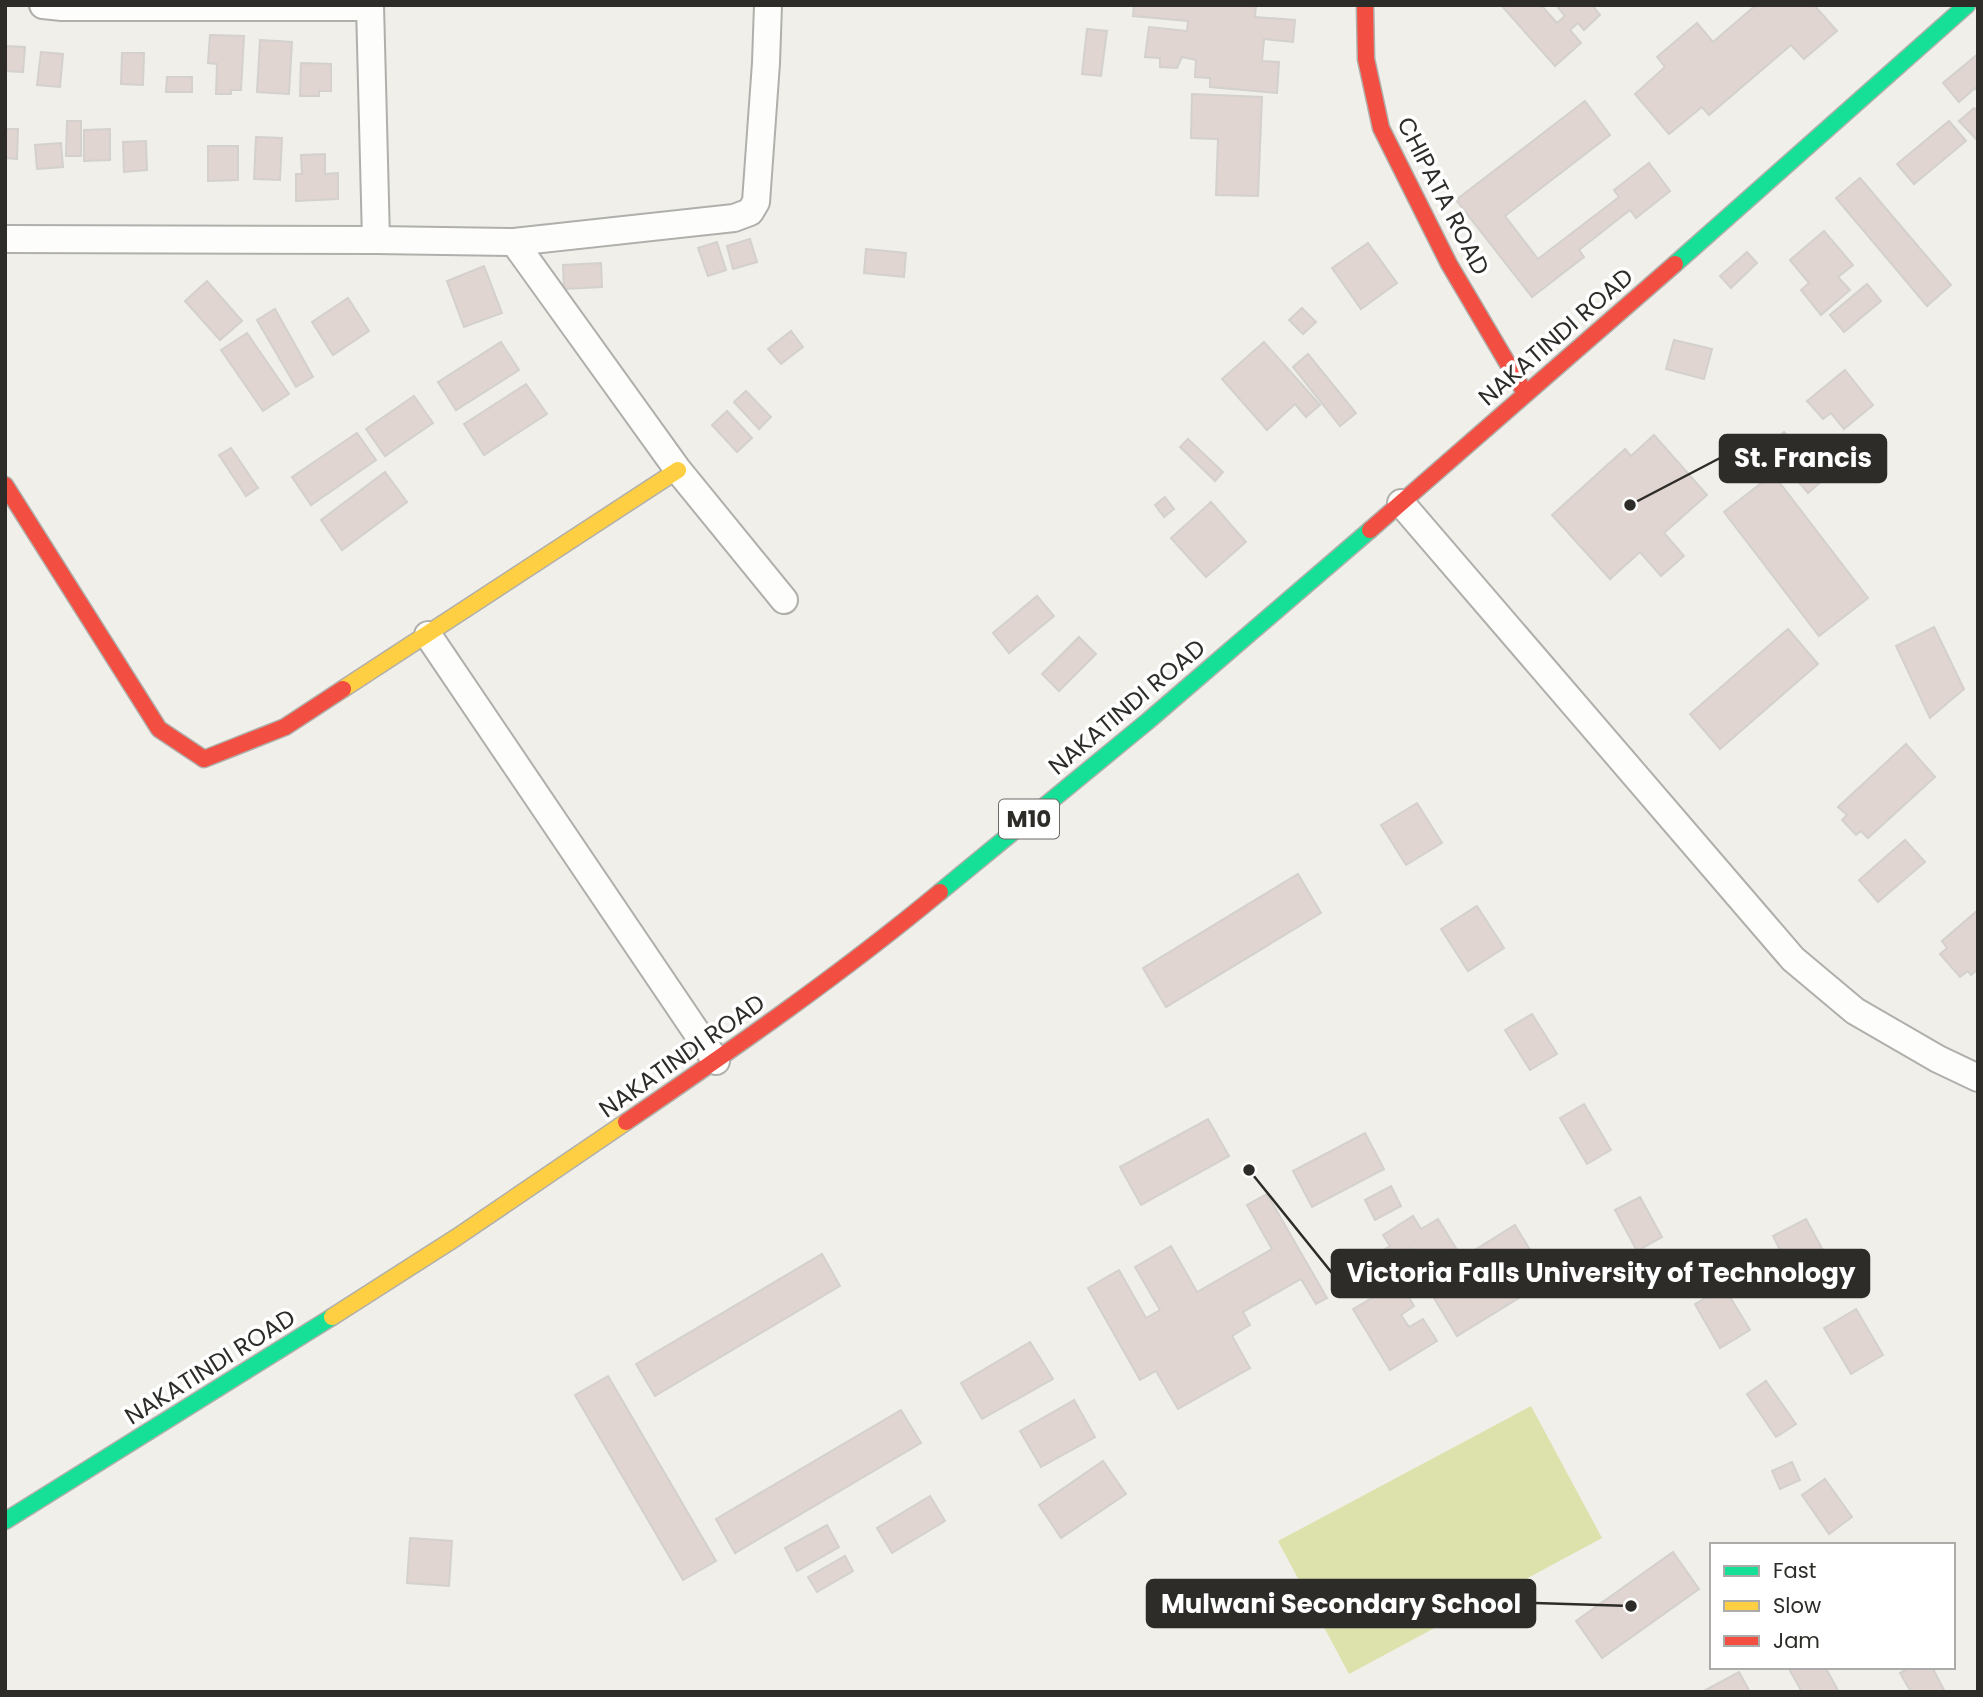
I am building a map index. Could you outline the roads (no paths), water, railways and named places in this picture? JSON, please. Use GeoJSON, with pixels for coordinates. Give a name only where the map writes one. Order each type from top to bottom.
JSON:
{"type":"FeatureCollection","features":[{"type":"Feature","properties":{"kind":"main road","name":"CHIPATA ROAD"},"geometry":{"type":"LineString","coordinates":[[1365,5],[1366,59],[1381,128],[1449,264],[1525,393]]}},
{"type":"Feature","properties":{"kind":"main road","name":"NAKATINDI ROAD"},"geometry":{"type":"LineString","coordinates":[[5,1521],[270,1357],[457,1237],[716,1061],[909,918],[1148,721],[1401,503],[1967,5]]}},
{"type":"Feature","properties":{"kind":"main road"},"geometry":{"type":"LineString","coordinates":[[5,485],[159,729],[204,759],[285,727],[678,470]]}},
{"type":"Feature","properties":{"kind":"street"},"geometry":{"type":"LineString","coordinates":[[43,5],[370,6],[376,240]]}},
{"type":"Feature","properties":{"kind":"street"},"geometry":{"type":"LineString","coordinates":[[5,239],[514,242],[734,218],[750,212],[755,202],[768,5]]}},
{"type":"Feature","properties":{"kind":"street"},"geometry":{"type":"LineString","coordinates":[[514,242],[678,470],[784,600]]}},
{"type":"Feature","properties":{"kind":"street"},"geometry":{"type":"LineString","coordinates":[[1401,503],[1793,960],[1855,1011],[1938,1059],[1978,1078]]}},
{"type":"Feature","properties":{"kind":"street"},"geometry":{"type":"LineString","coordinates":[[428,635],[716,1061]]}},
{"type":"Feature","properties":{"kind":"place","name":"St. Francis"},"geometry":{"type":"Point","coordinates":[1630,505]}},
{"type":"Feature","properties":{"kind":"place","name":"Victoria Falls University of Technology"},"geometry":{"type":"Point","coordinates":[1249,1170]}},
{"type":"Feature","properties":{"kind":"place","name":"Mulwani Secondary School"},"geometry":{"type":"Point","coordinates":[1631,1606]}}]}
